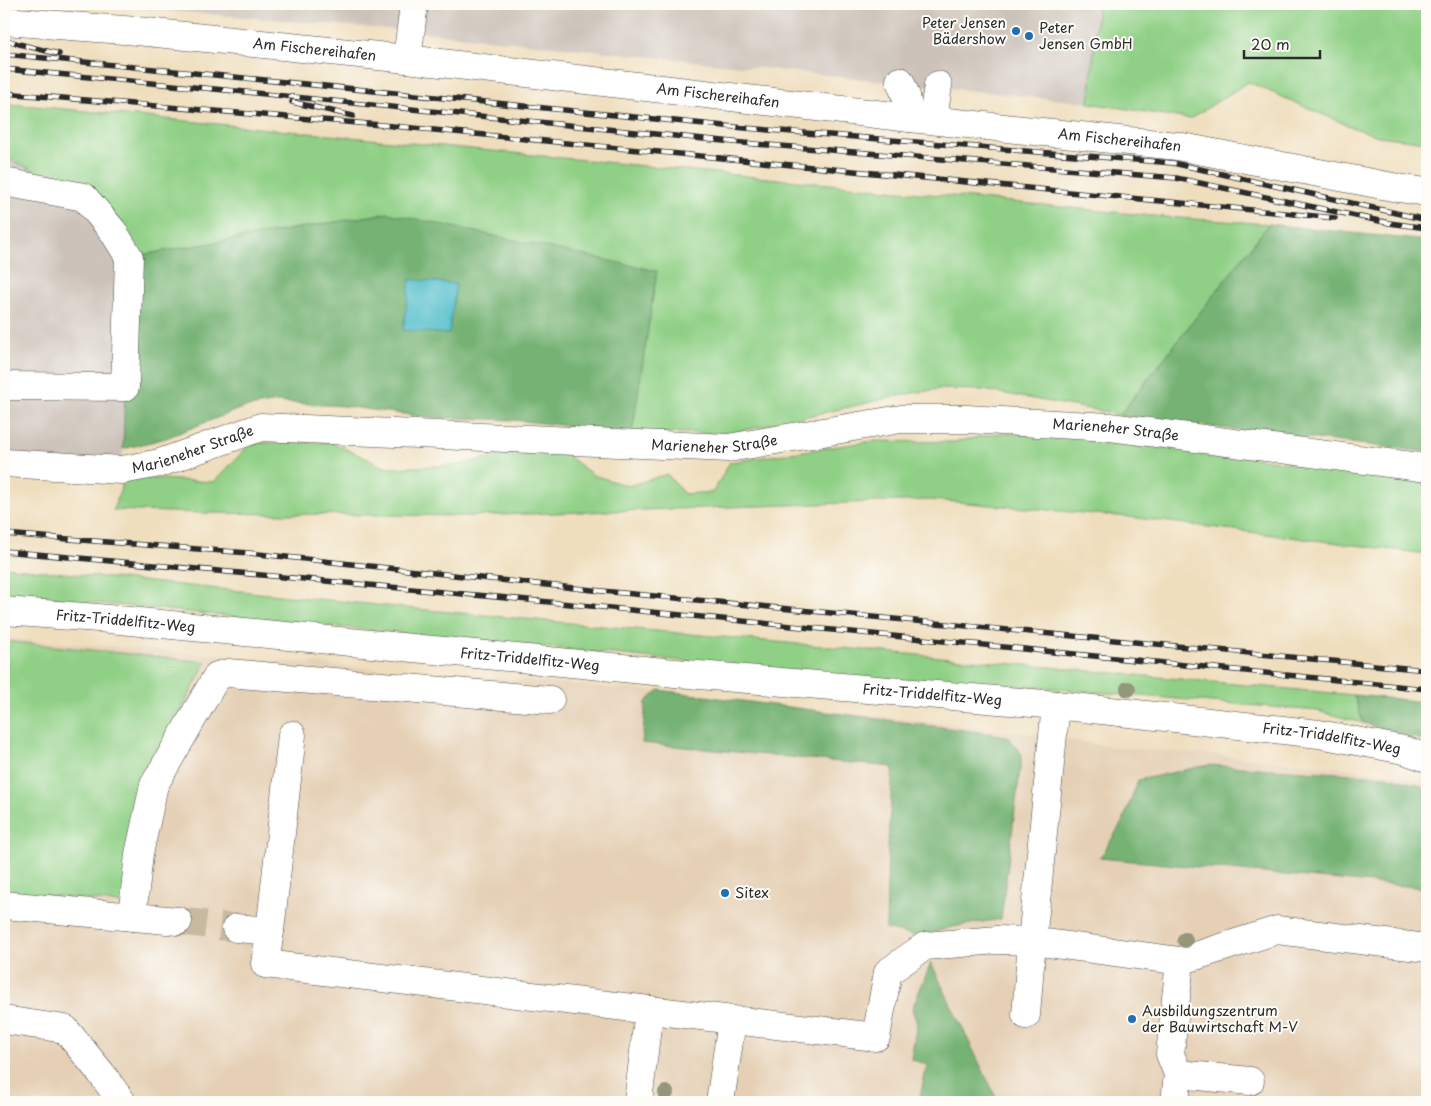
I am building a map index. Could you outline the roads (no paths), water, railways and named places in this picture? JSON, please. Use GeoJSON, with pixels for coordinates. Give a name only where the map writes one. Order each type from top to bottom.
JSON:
{"type":"FeatureCollection","features":[{"type":"Feature","properties":{"kind":"street"},"geometry":{"type":"LineString","coordinates":[[407,59],[414,4]]}},
{"type":"Feature","properties":{"kind":"street","name":"Am Fischereihafen"},"geometry":{"type":"LineString","coordinates":[[4,22],[137,31],[407,59],[922,119],[1177,146],[1427,192]]}},
{"type":"Feature","properties":{"kind":"street"},"geometry":{"type":"LineString","coordinates":[[900,81],[906,96],[922,119],[938,85]]}},
{"type":"Feature","properties":{"kind":"street"},"geometry":{"type":"LineString","coordinates":[[4,182],[84,197],[113,231],[129,257],[125,387],[4,386]]}},
{"type":"Feature","properties":{"kind":"street","name":"Marieneher Straße"},"geometry":{"type":"LineString","coordinates":[[4,463],[122,470],[160,463],[261,427],[728,448],[901,419],[966,419],[1110,427],[1427,468]]}},
{"type":"Feature","properties":{"kind":"street","name":"Fritz-Triddelfitz-Weg"},"geometry":{"type":"LineString","coordinates":[[4,611],[98,618],[675,673],[1056,705],[1318,734],[1404,750],[1427,758]]}},
{"type":"Feature","properties":{"kind":"street"},"geometry":{"type":"LineString","coordinates":[[132,917],[139,854],[154,785],[217,676],[228,672],[550,700]]}},
{"type":"Feature","properties":{"kind":"street"},"geometry":{"type":"LineString","coordinates":[[1026,1015],[1056,705]]}},
{"type":"Feature","properties":{"kind":"street"},"geometry":{"type":"LineString","coordinates":[[292,735],[265,964],[876,1037],[888,972],[925,946],[998,940],[1032,941],[1180,961],[1277,930],[1427,948]]}},
{"type":"Feature","properties":{"kind":"street"},"geometry":{"type":"LineString","coordinates":[[4,905],[178,921]]}},
{"type":"Feature","properties":{"kind":"street"},"geometry":{"type":"LineString","coordinates":[[236,928],[270,931]]}},
{"type":"Feature","properties":{"kind":"street"},"geometry":{"type":"LineString","coordinates":[[1175,1102],[1178,1074],[1170,1054],[1180,961]]}},
{"type":"Feature","properties":{"kind":"street"},"geometry":{"type":"LineString","coordinates":[[638,1102],[649,1010]]}},
{"type":"Feature","properties":{"kind":"street"},"geometry":{"type":"LineString","coordinates":[[4,1020],[65,1029],[101,1072],[122,1102]]}},
{"type":"Feature","properties":{"kind":"street"},"geometry":{"type":"LineString","coordinates":[[720,1102],[732,1021]]}},
{"type":"Feature","properties":{"kind":"street"},"geometry":{"type":"LineString","coordinates":[[1178,1074],[1250,1081]]}},
{"type":"Feature","properties":{"kind":"water"},"geometry":{"type":"Polygon","coordinates":[[[410,279],[456,284],[449,334],[403,330],[410,279]]]}},
{"type":"Feature","properties":{"kind":"tunnel"},"geometry":{"type":"LineString","coordinates":[[178,921],[236,928]]}},
{"type":"Feature","properties":{"kind":"railway"},"geometry":{"type":"LineString","coordinates":[[4,39],[59,54]]}},
{"type":"Feature","properties":{"kind":"railway"},"geometry":{"type":"LineString","coordinates":[[4,54],[745,128],[1173,163],[1427,220]]}},
{"type":"Feature","properties":{"kind":"railway"},"geometry":{"type":"LineString","coordinates":[[4,69],[743,143],[1176,178],[1389,223],[1427,228]]}},
{"type":"Feature","properties":{"kind":"railway"},"geometry":{"type":"LineString","coordinates":[[4,93],[393,126],[1335,218]]}},
{"type":"Feature","properties":{"kind":"railway"},"geometry":{"type":"LineString","coordinates":[[292,102],[353,116]]}},
{"type":"Feature","properties":{"kind":"railway"},"geometry":{"type":"LineString","coordinates":[[4,534],[249,553],[602,591],[1427,670]]}},
{"type":"Feature","properties":{"kind":"railway"},"geometry":{"type":"LineString","coordinates":[[4,551],[560,603],[1427,689]]}},
{"type":"Feature","properties":{"kind":"place","name":"Peter Jensen Bädershow"},"geometry":{"type":"Point","coordinates":[1016,31]}},
{"type":"Feature","properties":{"kind":"place","name":"Peter Jensen GmbH"},"geometry":{"type":"Point","coordinates":[1029,36]}},
{"type":"Feature","properties":{"kind":"place","name":"Sitex"},"geometry":{"type":"Point","coordinates":[725,893]}},
{"type":"Feature","properties":{"kind":"place","name":"Ausbildungszentrum der Bauwirtschaft M-V"},"geometry":{"type":"Point","coordinates":[1132,1019]}}]}
